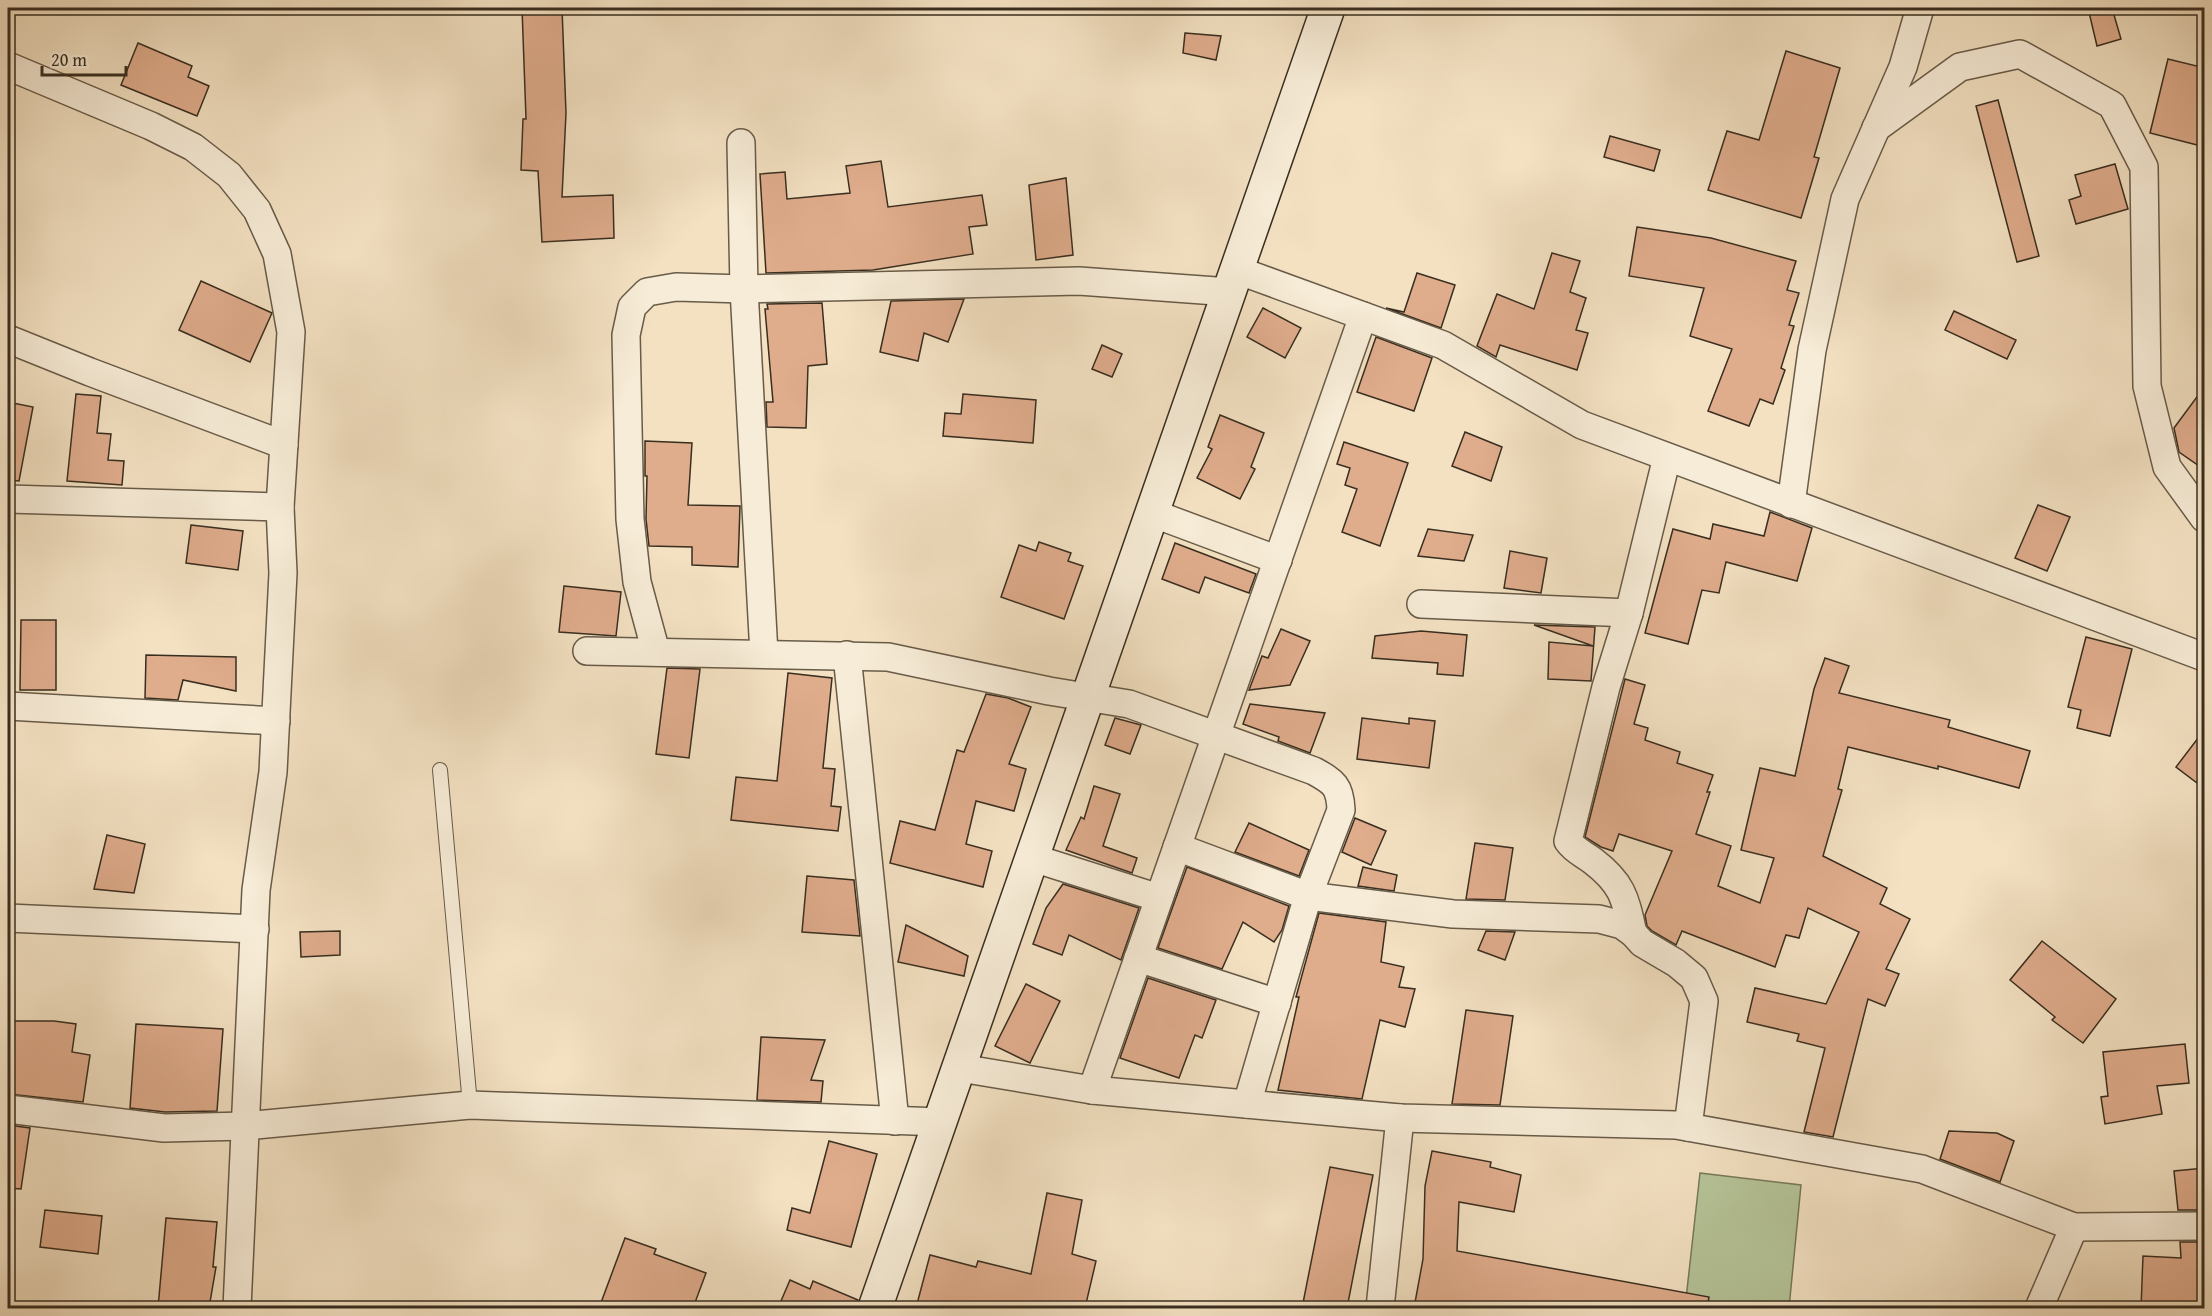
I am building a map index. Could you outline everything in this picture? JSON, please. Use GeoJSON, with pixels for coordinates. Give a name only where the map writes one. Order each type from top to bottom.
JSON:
{"type":"FeatureCollection","features":[{"type":"Feature","properties":{"kind":"street"},"geometry":{"type":"LineString","coordinates":[[875,1308],[1328,8]]}},
{"type":"Feature","properties":{"kind":"street"},"geometry":{"type":"LineString","coordinates":[[1791,504],[1812,350],[1845,199],[1903,67],[1920,8]]}},
{"type":"Feature","properties":{"kind":"street"},"geometry":{"type":"LineString","coordinates":[[1876,128],[1960,68],[2020,54],[2112,105],[2144,167],[2147,386],[2167,467],[2205,518]]}},
{"type":"Feature","properties":{"kind":"street"},"geometry":{"type":"LineString","coordinates":[[8,66],[151,126],[193,147],[229,175],[257,210],[277,254],[291,332],[280,507],[283,573],[273,772],[256,890],[237,1308]]}},
{"type":"Feature","properties":{"kind":"street"},"geometry":{"type":"LineString","coordinates":[[741,143],[744,289],[765,654]]}},
{"type":"Feature","properties":{"kind":"street"},"geometry":{"type":"LineString","coordinates":[[656,652],[637,582],[630,519],[626,335],[632,307],[647,292],[667,289],[1079,281],[1233,281],[1363,316],[1443,345],[1582,425],[2205,657]]}},
{"type":"Feature","properties":{"kind":"street"},"geometry":{"type":"LineString","coordinates":[[1092,1090],[1363,316]]}},
{"type":"Feature","properties":{"kind":"street"},"geometry":{"type":"LineString","coordinates":[[8,339],[284,445]]}},
{"type":"Feature","properties":{"kind":"street"},"geometry":{"type":"LineString","coordinates":[[1633,933],[1624,894],[1610,874],[1574,850],[1568,841],[1606,687],[1629,613],[1667,457]]}},
{"type":"Feature","properties":{"kind":"street"},"geometry":{"type":"LineString","coordinates":[[8,499],[280,507]]}},
{"type":"Feature","properties":{"kind":"street"},"geometry":{"type":"LineString","coordinates":[[1152,513],[1278,560]]}},
{"type":"Feature","properties":{"kind":"street"},"geometry":{"type":"LineString","coordinates":[[1421,604],[1629,613]]}},
{"type":"Feature","properties":{"kind":"street"},"geometry":{"type":"LineString","coordinates":[[587,651],[888,657],[1129,704],[1314,771],[1332,781],[1340,795],[1341,810],[1308,896],[1247,1104]]}},
{"type":"Feature","properties":{"kind":"street"},"geometry":{"type":"LineString","coordinates":[[847,655],[895,1121]]}},
{"type":"Feature","properties":{"kind":"street"},"geometry":{"type":"LineString","coordinates":[[8,706],[276,722]]}},
{"type":"Feature","properties":{"kind":"street"},"geometry":{"type":"LineString","coordinates":[[1177,847],[1308,896],[1453,914],[1599,919],[1622,925],[1642,943],[1676,963],[1695,978],[1704,1000],[1688,1128]]}},
{"type":"Feature","properties":{"kind":"street"},"geometry":{"type":"LineString","coordinates":[[1033,858],[1159,898]]}},
{"type":"Feature","properties":{"kind":"street"},"geometry":{"type":"LineString","coordinates":[[8,918],[255,929]]}},
{"type":"Feature","properties":{"kind":"street"},"geometry":{"type":"LineString","coordinates":[[1138,958],[1277,1003]]}},
{"type":"Feature","properties":{"kind":"street"},"geometry":{"type":"LineString","coordinates":[[960,1068],[1092,1090],[1400,1118],[1676,1125],[1922,1169],[2074,1227],[2205,1226]]}},
{"type":"Feature","properties":{"kind":"street"},"geometry":{"type":"LineString","coordinates":[[8,1109],[164,1128],[245,1126],[470,1105],[941,1122]]}},
{"type":"Feature","properties":{"kind":"street"},"geometry":{"type":"LineString","coordinates":[[1380,1308],[1400,1118]]}},
{"type":"Feature","properties":{"kind":"street"},"geometry":{"type":"LineString","coordinates":[[2039,1308],[2074,1227]]}},
{"type":"Feature","properties":{"kind":"lane"},"geometry":{"type":"LineString","coordinates":[[441,770],[470,1105]]}},
{"type":"Feature","properties":{"kind":"green space"},"geometry":{"type":"Polygon","coordinates":[[[1700,1173],[1801,1185],[1789,1308],[1685,1308],[1700,1173]]]}},
{"type":"Feature","properties":{"kind":"building"},"geometry":{"type":"Polygon","coordinates":[[[522,8],[562,8],[566,113],[562,197],[613,195],[614,238],[542,242],[538,171],[521,170],[523,119],[526,119],[522,8]]]}},
{"type":"Feature","properties":{"kind":"building"},"geometry":{"type":"Polygon","coordinates":[[[2088,8],[2112,8],[2121,39],[2097,46],[2088,8]]]}},
{"type":"Feature","properties":{"kind":"building"},"geometry":{"type":"Polygon","coordinates":[[[1185,33],[1221,36],[1216,60],[1183,53],[1185,33]]]}},
{"type":"Feature","properties":{"kind":"building"},"geometry":{"type":"Polygon","coordinates":[[[138,43],[192,66],[188,77],[209,86],[197,116],[121,85],[138,43]]]}},
{"type":"Feature","properties":{"kind":"building"},"geometry":{"type":"Polygon","coordinates":[[[1786,51],[1840,68],[1814,157],[1819,158],[1801,218],[1708,190],[1727,131],[1759,140],[1786,51]]]}},
{"type":"Feature","properties":{"kind":"building"},"geometry":{"type":"Polygon","coordinates":[[[2168,59],[2205,68],[2205,147],[2150,133],[2168,59]]]}},
{"type":"Feature","properties":{"kind":"building"},"geometry":{"type":"Polygon","coordinates":[[[1998,100],[2039,256],[2017,262],[1976,106],[1998,100]]]}},
{"type":"Feature","properties":{"kind":"building"},"geometry":{"type":"Polygon","coordinates":[[[1610,136],[1660,150],[1654,171],[1604,157],[1610,136]]]}},
{"type":"Feature","properties":{"kind":"building"},"geometry":{"type":"Polygon","coordinates":[[[881,161],[888,207],[982,195],[987,225],[969,227],[973,254],[873,270],[766,273],[760,174],[785,172],[787,199],[850,193],[846,166],[881,161]]]}},
{"type":"Feature","properties":{"kind":"building"},"geometry":{"type":"Polygon","coordinates":[[[2115,164],[2128,209],[2076,224],[2069,200],[2081,196],[2075,175],[2115,164]]]}},
{"type":"Feature","properties":{"kind":"building"},"geometry":{"type":"Polygon","coordinates":[[[1066,178],[1073,255],[1036,260],[1029,185],[1066,178]]]}},
{"type":"Feature","properties":{"kind":"building"},"geometry":{"type":"Polygon","coordinates":[[[1637,227],[1711,238],[1796,261],[1787,290],[1799,293],[1789,325],[1794,326],[1781,368],[1785,370],[1773,404],[1760,399],[1749,426],[1708,411],[1732,349],[1690,336],[1704,288],[1629,276],[1637,227]]]}},
{"type":"Feature","properties":{"kind":"building"},"geometry":{"type":"Polygon","coordinates":[[[1552,253],[1580,261],[1570,292],[1586,298],[1576,330],[1588,333],[1577,370],[1500,345],[1496,357],[1477,346],[1497,294],[1534,309],[1552,253]]]}},
{"type":"Feature","properties":{"kind":"building"},"geometry":{"type":"Polygon","coordinates":[[[1417,273],[1455,285],[1441,328],[1386,308],[1404,312],[1417,273]]]}},
{"type":"Feature","properties":{"kind":"building"},"geometry":{"type":"Polygon","coordinates":[[[201,281],[272,313],[250,362],[179,330],[201,281]]]}},
{"type":"Feature","properties":{"kind":"building"},"geometry":{"type":"Polygon","coordinates":[[[964,299],[948,342],[924,333],[918,361],[880,352],[891,301],[964,299]]]}},
{"type":"Feature","properties":{"kind":"building"},"geometry":{"type":"Polygon","coordinates":[[[822,303],[827,364],[808,366],[806,428],[767,427],[766,402],[773,402],[765,309],[768,309],[767,304],[822,303]]]}},
{"type":"Feature","properties":{"kind":"building"},"geometry":{"type":"Polygon","coordinates":[[[1263,308],[1301,328],[1285,358],[1247,337],[1263,308]]]}},
{"type":"Feature","properties":{"kind":"building"},"geometry":{"type":"Polygon","coordinates":[[[1954,311],[2016,340],[2007,359],[1945,330],[1954,311]]]}},
{"type":"Feature","properties":{"kind":"building"},"geometry":{"type":"Polygon","coordinates":[[[1376,337],[1432,358],[1414,411],[1357,392],[1376,337]]]}},
{"type":"Feature","properties":{"kind":"building"},"geometry":{"type":"Polygon","coordinates":[[[1102,345],[1122,354],[1112,377],[1092,369],[1102,345]]]}},
{"type":"Feature","properties":{"kind":"building"},"geometry":{"type":"Polygon","coordinates":[[[2205,386],[2205,470],[2179,452],[2174,428],[2205,386]]]}},
{"type":"Feature","properties":{"kind":"building"},"geometry":{"type":"Polygon","coordinates":[[[76,394],[101,396],[97,433],[111,434],[108,460],[124,461],[122,485],[67,481],[76,394]]]}},
{"type":"Feature","properties":{"kind":"building"},"geometry":{"type":"Polygon","coordinates":[[[963,394],[1036,400],[1033,443],[943,436],[945,413],[961,414],[963,394]]]}},
{"type":"Feature","properties":{"kind":"building"},"geometry":{"type":"Polygon","coordinates":[[[8,402],[33,407],[19,481],[8,480],[8,402]]]}},
{"type":"Feature","properties":{"kind":"building"},"geometry":{"type":"Polygon","coordinates":[[[1220,415],[1264,433],[1251,467],[1255,469],[1240,499],[1197,478],[1212,449],[1208,447],[1220,415]]]}},
{"type":"Feature","properties":{"kind":"building"},"geometry":{"type":"Polygon","coordinates":[[[1465,432],[1502,447],[1491,481],[1452,466],[1465,432]]]}},
{"type":"Feature","properties":{"kind":"building"},"geometry":{"type":"Polygon","coordinates":[[[645,441],[692,443],[688,505],[740,506],[738,567],[692,565],[692,547],[649,546],[646,519],[645,441]]]}},
{"type":"Feature","properties":{"kind":"building"},"geometry":{"type":"Polygon","coordinates":[[[1344,442],[1408,463],[1380,546],[1342,532],[1357,489],[1345,485],[1350,468],[1337,464],[1344,442]]]}},
{"type":"Feature","properties":{"kind":"building"},"geometry":{"type":"Polygon","coordinates":[[[2038,505],[2070,517],[2047,571],[2015,558],[2038,505]]]}},
{"type":"Feature","properties":{"kind":"building"},"geometry":{"type":"Polygon","coordinates":[[[1770,512],[1812,528],[1797,581],[1726,562],[1719,593],[1702,590],[1688,644],[1645,633],[1673,529],[1710,539],[1713,524],[1764,536],[1770,512]]]}},
{"type":"Feature","properties":{"kind":"building"},"geometry":{"type":"Polygon","coordinates":[[[191,525],[243,531],[238,570],[186,563],[191,525]]]}},
{"type":"Feature","properties":{"kind":"building"},"geometry":{"type":"Polygon","coordinates":[[[1428,529],[1473,535],[1464,561],[1418,556],[1428,529]]]}},
{"type":"Feature","properties":{"kind":"building"},"geometry":{"type":"Polygon","coordinates":[[[1039,542],[1071,553],[1068,561],[1083,566],[1064,619],[1001,597],[1019,545],[1036,551],[1039,542]]]}},
{"type":"Feature","properties":{"kind":"building"},"geometry":{"type":"Polygon","coordinates":[[[1175,543],[1256,574],[1249,593],[1205,577],[1199,593],[1162,579],[1175,543]]]}},
{"type":"Feature","properties":{"kind":"building"},"geometry":{"type":"Polygon","coordinates":[[[1510,551],[1547,558],[1541,593],[1504,588],[1510,551]]]}},
{"type":"Feature","properties":{"kind":"building"},"geometry":{"type":"Polygon","coordinates":[[[564,586],[621,592],[616,636],[559,632],[564,586]]]}},
{"type":"Feature","properties":{"kind":"building"},"geometry":{"type":"Polygon","coordinates":[[[21,620],[56,620],[56,690],[20,690],[21,620]]]}},
{"type":"Feature","properties":{"kind":"building"},"geometry":{"type":"Polygon","coordinates":[[[1534,625],[1595,627],[1591,681],[1548,679],[1549,642],[1593,646],[1534,625]]]}},
{"type":"Feature","properties":{"kind":"building"},"geometry":{"type":"Polygon","coordinates":[[[1281,629],[1310,641],[1290,685],[1249,690],[1262,656],[1268,658],[1281,629]]]}},
{"type":"Feature","properties":{"kind":"building"},"geometry":{"type":"Polygon","coordinates":[[[1421,631],[1467,635],[1463,676],[1437,674],[1438,663],[1372,658],[1375,636],[1421,631]]]}},
{"type":"Feature","properties":{"kind":"building"},"geometry":{"type":"Polygon","coordinates":[[[2086,637],[2132,649],[2110,736],[2077,728],[2081,710],[2068,707],[2086,637]]]}},
{"type":"Feature","properties":{"kind":"building"},"geometry":{"type":"Polygon","coordinates":[[[146,655],[236,657],[236,691],[183,680],[178,700],[145,698],[146,655]]]}},
{"type":"Feature","properties":{"kind":"building"},"geometry":{"type":"Polygon","coordinates":[[[1825,658],[1849,666],[1839,693],[1950,720],[1948,727],[2030,751],[2019,788],[1938,766],[1938,769],[1848,747],[1838,789],[1842,790],[1823,856],[1887,888],[1880,904],[1910,919],[1886,969],[1899,974],[1885,1006],[1868,999],[1833,1137],[1804,1132],[1825,1048],[1797,1041],[1799,1034],[1747,1022],[1755,988],[1826,1004],[1859,932],[1808,908],[1799,938],[1786,935],[1775,967],[1682,931],[1676,945],[1652,931],[1647,926],[1645,915],[1672,851],[1619,834],[1613,851],[1585,837],[1625,679],[1645,685],[1634,724],[1648,728],[1645,740],[1680,752],[1677,763],[1713,775],[1707,792],[1710,792],[1696,834],[1731,846],[1718,886],[1760,903],[1774,858],[1741,850],[1760,768],[1795,776],[1814,689],[1825,658]]]}},
{"type":"Feature","properties":{"kind":"building"},"geometry":{"type":"Polygon","coordinates":[[[667,668],[700,669],[689,758],[656,754],[667,668]]]}},
{"type":"Feature","properties":{"kind":"building"},"geometry":{"type":"Polygon","coordinates":[[[788,673],[832,678],[823,768],[835,769],[831,806],[841,807],[838,831],[731,820],[736,777],[777,781],[788,673]]]}},
{"type":"Feature","properties":{"kind":"building"},"geometry":{"type":"Polygon","coordinates":[[[986,694],[1008,698],[1031,707],[1009,764],[1026,769],[1014,811],[976,801],[966,844],[992,851],[983,887],[890,863],[900,821],[935,830],[957,750],[964,752],[986,694]]]}},
{"type":"Feature","properties":{"kind":"building"},"geometry":{"type":"Polygon","coordinates":[[[1250,704],[1325,713],[1310,753],[1278,741],[1279,737],[1243,724],[1250,704]]]}},
{"type":"Feature","properties":{"kind":"building"},"geometry":{"type":"Polygon","coordinates":[[[1115,718],[1141,725],[1130,754],[1105,745],[1115,718]]]}},
{"type":"Feature","properties":{"kind":"building"},"geometry":{"type":"Polygon","coordinates":[[[1362,718],[1409,724],[1409,718],[1435,721],[1429,768],[1357,759],[1362,718]]]}},
{"type":"Feature","properties":{"kind":"building"},"geometry":{"type":"Polygon","coordinates":[[[2205,729],[2205,789],[2176,767],[2205,729]]]}},
{"type":"Feature","properties":{"kind":"building"},"geometry":{"type":"Polygon","coordinates":[[[1094,786],[1120,794],[1103,846],[1137,858],[1132,873],[1066,850],[1081,817],[1084,819],[1094,786]]]}},
{"type":"Feature","properties":{"kind":"building"},"geometry":{"type":"Polygon","coordinates":[[[1355,818],[1386,831],[1371,865],[1342,852],[1355,818]]]}},
{"type":"Feature","properties":{"kind":"building"},"geometry":{"type":"Polygon","coordinates":[[[1249,823],[1309,850],[1299,876],[1235,852],[1249,823]]]}},
{"type":"Feature","properties":{"kind":"building"},"geometry":{"type":"Polygon","coordinates":[[[107,835],[145,844],[134,893],[94,889],[107,835]]]}},
{"type":"Feature","properties":{"kind":"building"},"geometry":{"type":"Polygon","coordinates":[[[1475,843],[1513,848],[1505,900],[1466,899],[1475,843]]]}},
{"type":"Feature","properties":{"kind":"building"},"geometry":{"type":"Polygon","coordinates":[[[1187,867],[1289,906],[1282,930],[1274,942],[1243,922],[1222,969],[1158,948],[1187,867]]]}},
{"type":"Feature","properties":{"kind":"building"},"geometry":{"type":"Polygon","coordinates":[[[1363,867],[1397,875],[1394,891],[1358,886],[1363,867]]]}},
{"type":"Feature","properties":{"kind":"building"},"geometry":{"type":"Polygon","coordinates":[[[807,876],[854,880],[860,936],[802,932],[807,876]]]}},
{"type":"Feature","properties":{"kind":"building"},"geometry":{"type":"Polygon","coordinates":[[[1063,884],[1139,908],[1121,960],[1069,935],[1062,955],[1033,944],[1046,908],[1063,884]]]}},
{"type":"Feature","properties":{"kind":"building"},"geometry":{"type":"Polygon","coordinates":[[[1319,913],[1386,922],[1381,962],[1404,967],[1399,987],[1415,989],[1405,1027],[1380,1020],[1362,1099],[1278,1090],[1299,997],[1296,997],[1319,913]]]}},
{"type":"Feature","properties":{"kind":"building"},"geometry":{"type":"Polygon","coordinates":[[[906,925],[968,956],[964,976],[898,962],[906,925]]]}},
{"type":"Feature","properties":{"kind":"building"},"geometry":{"type":"Polygon","coordinates":[[[340,931],[340,955],[301,957],[300,932],[340,931]]]}},
{"type":"Feature","properties":{"kind":"building"},"geometry":{"type":"Polygon","coordinates":[[[1486,931],[1515,932],[1505,960],[1478,950],[1486,931]]]}},
{"type":"Feature","properties":{"kind":"building"},"geometry":{"type":"Polygon","coordinates":[[[2042,941],[2116,999],[2083,1043],[2052,1020],[2055,1017],[2010,980],[2042,941]]]}},
{"type":"Feature","properties":{"kind":"building"},"geometry":{"type":"Polygon","coordinates":[[[1148,978],[1216,1000],[1202,1038],[1195,1035],[1179,1078],[1120,1058],[1148,978]]]}},
{"type":"Feature","properties":{"kind":"building"},"geometry":{"type":"Polygon","coordinates":[[[1026,984],[1060,1001],[1030,1063],[995,1046],[1026,984]]]}},
{"type":"Feature","properties":{"kind":"building"},"geometry":{"type":"Polygon","coordinates":[[[1466,1010],[1513,1016],[1500,1105],[1452,1104],[1466,1010]]]}},
{"type":"Feature","properties":{"kind":"building"},"geometry":{"type":"Polygon","coordinates":[[[8,1021],[54,1021],[76,1024],[72,1052],[90,1055],[83,1102],[8,1094],[8,1021]]]}},
{"type":"Feature","properties":{"kind":"building"},"geometry":{"type":"Polygon","coordinates":[[[136,1024],[223,1029],[217,1111],[165,1112],[130,1108],[136,1024]]]}},
{"type":"Feature","properties":{"kind":"building"},"geometry":{"type":"Polygon","coordinates":[[[761,1037],[825,1040],[811,1080],[823,1081],[821,1102],[757,1100],[761,1037]]]}},
{"type":"Feature","properties":{"kind":"building"},"geometry":{"type":"Polygon","coordinates":[[[2185,1044],[2189,1083],[2157,1086],[2162,1114],[2105,1124],[2101,1097],[2108,1096],[2103,1052],[2185,1044]]]}},
{"type":"Feature","properties":{"kind":"building"},"geometry":{"type":"Polygon","coordinates":[[[8,1125],[30,1128],[21,1189],[8,1188],[8,1125]]]}},
{"type":"Feature","properties":{"kind":"building"},"geometry":{"type":"Polygon","coordinates":[[[1949,1131],[1997,1133],[2014,1141],[2000,1182],[1940,1159],[1949,1131]]]}},
{"type":"Feature","properties":{"kind":"building"},"geometry":{"type":"Polygon","coordinates":[[[829,1141],[877,1154],[851,1247],[787,1230],[792,1208],[810,1213],[829,1141]]]}},
{"type":"Feature","properties":{"kind":"building"},"geometry":{"type":"Polygon","coordinates":[[[1432,1151],[1491,1162],[1490,1167],[1521,1175],[1514,1212],[1459,1202],[1457,1251],[1709,1297],[1707,1308],[1414,1308],[1423,1259],[1425,1186],[1432,1151]]]}},
{"type":"Feature","properties":{"kind":"building"},"geometry":{"type":"Polygon","coordinates":[[[1330,1167],[1373,1175],[1347,1308],[1302,1308],[1330,1167]]]}},
{"type":"Feature","properties":{"kind":"building"},"geometry":{"type":"Polygon","coordinates":[[[2205,1168],[2205,1210],[2178,1210],[2174,1171],[2205,1168]]]}},
{"type":"Feature","properties":{"kind":"building"},"geometry":{"type":"Polygon","coordinates":[[[1047,1193],[1082,1200],[1072,1254],[1096,1261],[1085,1308],[934,1308],[917,1304],[930,1255],[976,1267],[978,1261],[1031,1274],[1047,1193]]]}},
{"type":"Feature","properties":{"kind":"building"},"geometry":{"type":"Polygon","coordinates":[[[45,1210],[102,1216],[98,1254],[40,1247],[45,1210]]]}},
{"type":"Feature","properties":{"kind":"building"},"geometry":{"type":"Polygon","coordinates":[[[166,1218],[217,1222],[213,1267],[216,1267],[209,1308],[158,1308],[166,1218]]]}},
{"type":"Feature","properties":{"kind":"building"},"geometry":{"type":"Polygon","coordinates":[[[625,1238],[656,1249],[654,1254],[706,1273],[693,1308],[599,1308],[625,1238]]]}},
{"type":"Feature","properties":{"kind":"building"},"geometry":{"type":"Polygon","coordinates":[[[2180,1242],[2205,1242],[2204,1308],[2141,1308],[2143,1256],[2181,1258],[2180,1242]]]}},
{"type":"Feature","properties":{"kind":"building"},"geometry":{"type":"Polygon","coordinates":[[[790,1280],[810,1289],[813,1281],[858,1300],[857,1308],[778,1308],[790,1280]]]}}]}
